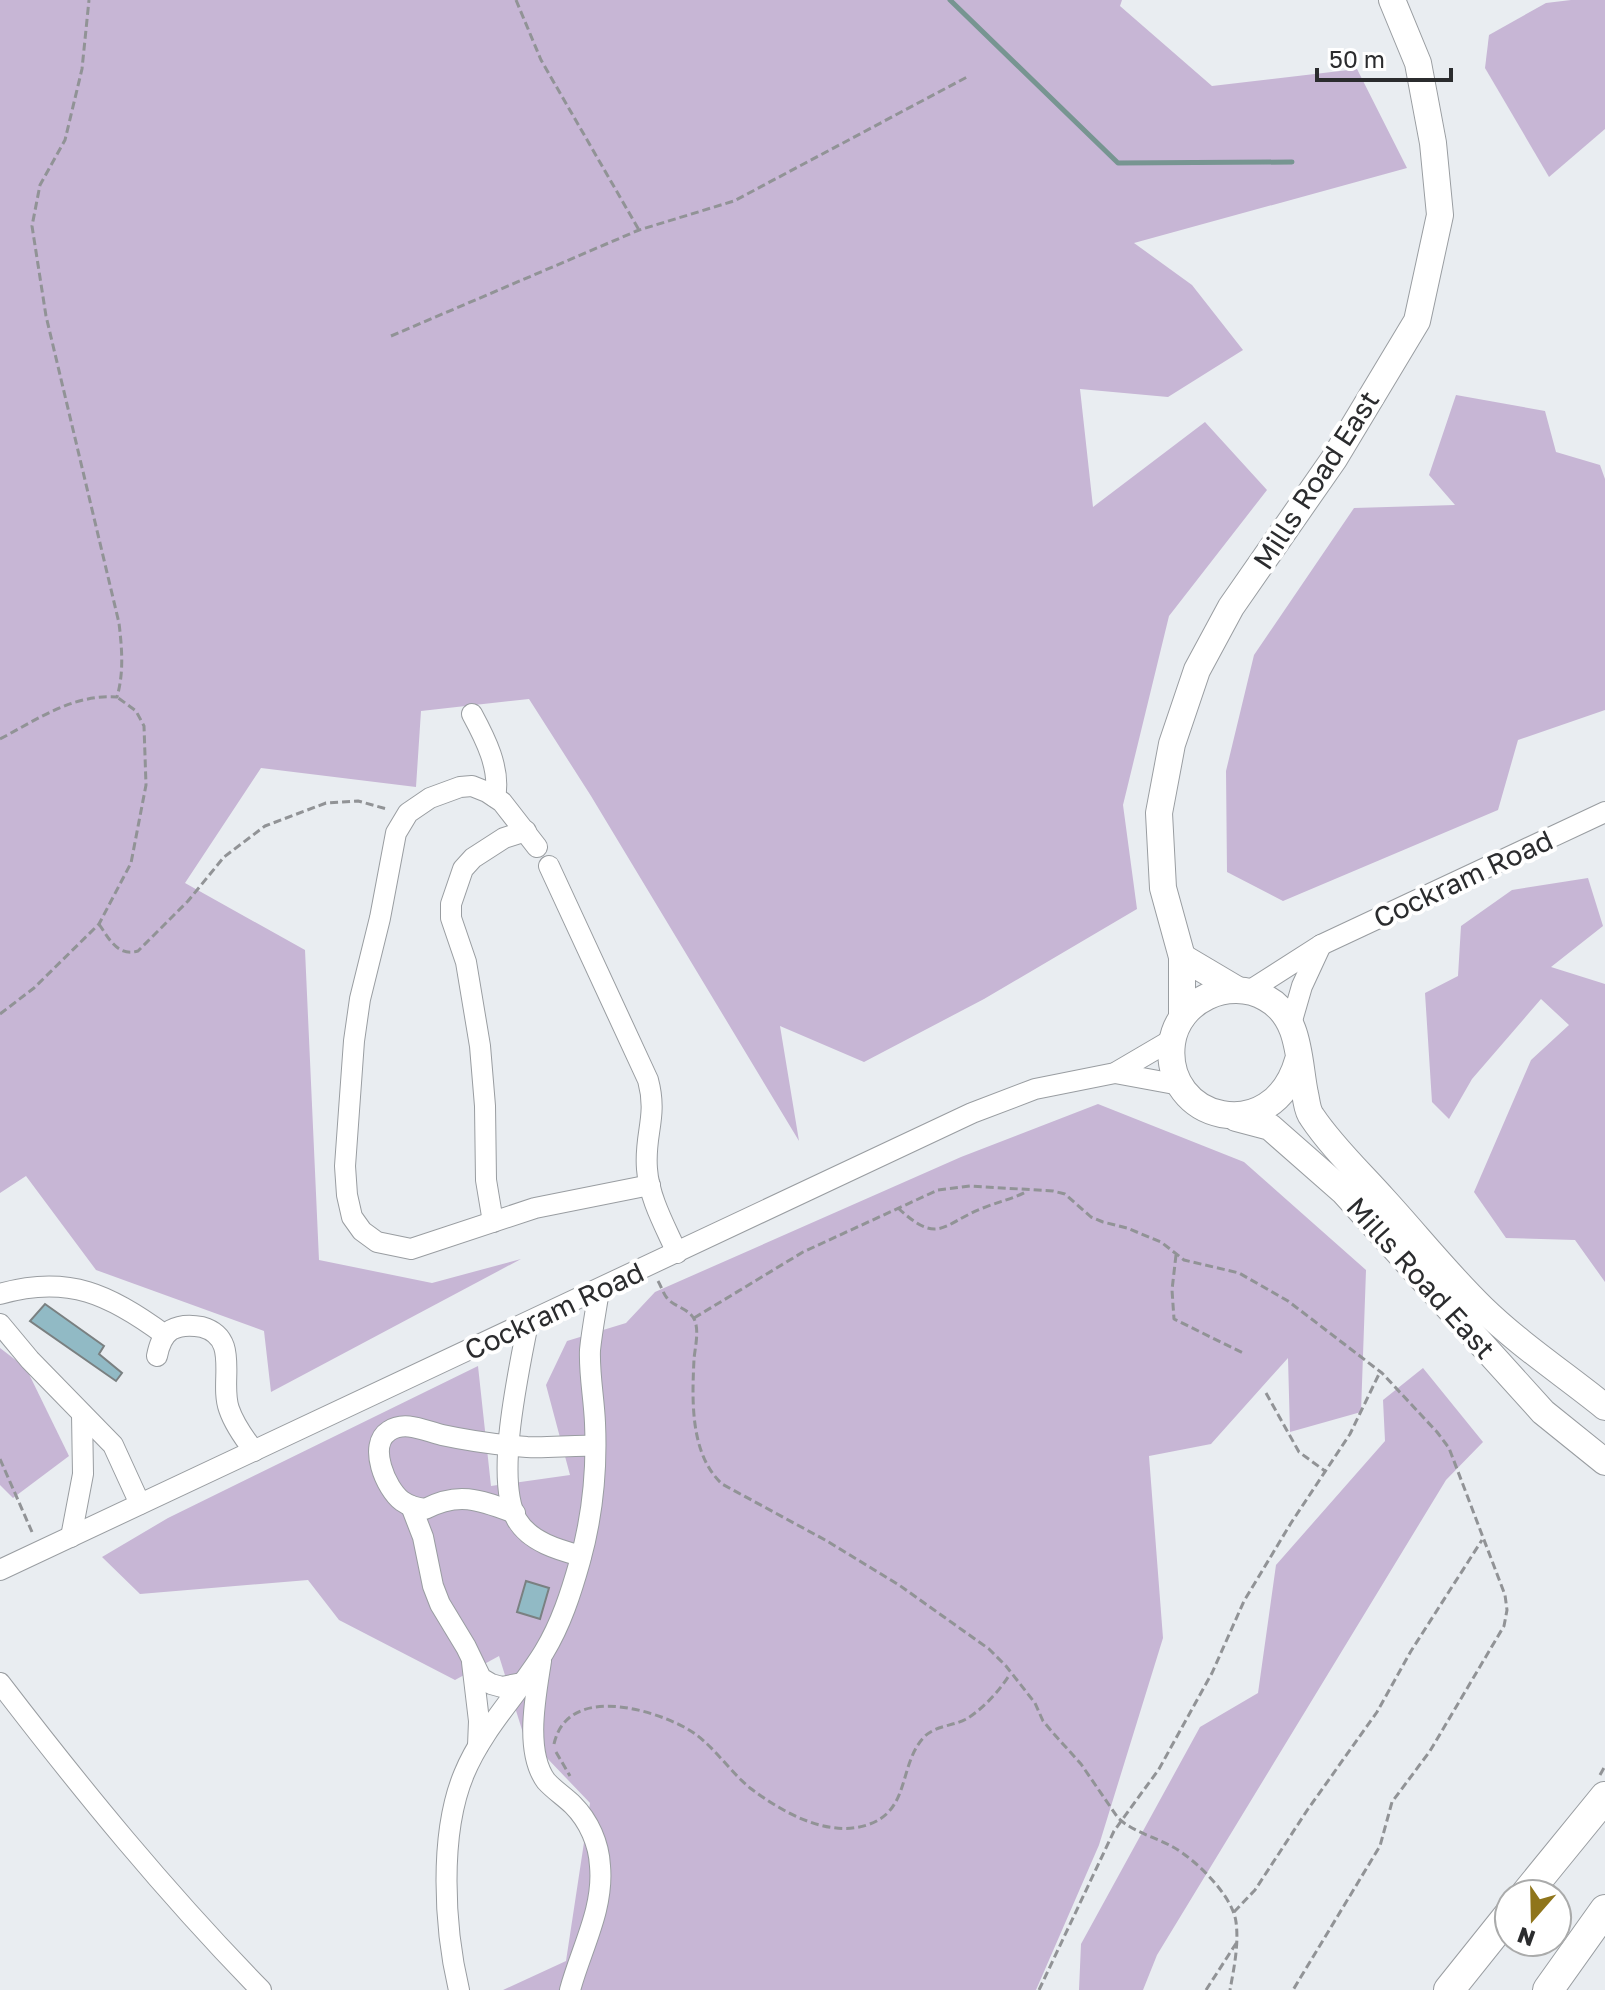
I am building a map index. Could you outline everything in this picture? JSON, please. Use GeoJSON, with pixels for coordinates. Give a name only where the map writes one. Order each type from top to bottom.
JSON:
{"type":"FeatureCollection","features":[{"type":"Feature","properties":{"kind":"highway"},"geometry":{"type":"LineString","coordinates":[[1539,1878],[1605,1797]]}},
{"type":"Feature","properties":{"kind":"highway"},"geometry":{"type":"LineString","coordinates":[[1548,1990],[1605,1910]]}},
{"type":"Feature","properties":{"kind":"highway"},"geometry":{"type":"LineString","coordinates":[[1449,1990],[1493,1935]]}},
{"type":"Feature","properties":{"kind":"main road","name":"Mills Road East"},"geometry":{"type":"LineString","coordinates":[[1177,1028],[1182,957],[1163,888],[1159,813],[1172,744],[1197,670],[1231,607],[1334,459],[1417,321],[1440,215],[1433,143],[1418,63],[1392,0]]}},
{"type":"Feature","properties":{"kind":"main road"},"geometry":{"type":"LineString","coordinates":[[1182,957],[1242,990],[1266,998],[1281,1009],[1291,1024],[1297,1042],[1298,1060],[1292,1080],[1281,1097],[1264,1109],[1245,1115],[1225,1115],[1207,1110],[1192,1099],[1180,1085],[1171,1055],[1177,1028],[1196,1002],[1215,992],[1242,990]]}},
{"type":"Feature","properties":{"kind":"main road","name":"Mills Road East"},"geometry":{"type":"LineString","coordinates":[[1298,1060],[1309,1115],[1365,1179],[1482,1308],[1605,1407]]}},
{"type":"Feature","properties":{"kind":"main road","name":"Mills Road East"},"geometry":{"type":"LineString","coordinates":[[1225,1115],[1270,1127],[1344,1192],[1543,1412],[1605,1462]]}},
{"type":"Feature","properties":{"kind":"street"},"geometry":{"type":"LineString","coordinates":[[472,714],[492,758],[497,789],[495,797]]}},
{"type":"Feature","properties":{"kind":"street"},"geometry":{"type":"LineString","coordinates":[[493,1222],[486,1180],[480,1046],[466,962],[451,918],[451,904],[463,869],[473,858],[504,838],[531,839],[495,797],[472,786],[460,787],[415,807],[405,817],[391,849],[380,918],[360,999],[345,1166],[352,1217],[362,1231],[377,1242],[411,1249],[493,1222],[535,1208],[650,1185]]}},
{"type":"Feature","properties":{"kind":"street","name":"Cockram Road"},"geometry":{"type":"LineString","coordinates":[[1242,990],[1321,945],[1605,812]]}},
{"type":"Feature","properties":{"kind":"street"},"geometry":{"type":"LineString","coordinates":[[549,866],[648,1080],[654,1110],[647,1170],[677,1253]]}},
{"type":"Feature","properties":{"kind":"street"},"geometry":{"type":"LineString","coordinates":[[1291,1024],[1302,986],[1321,945]]}},
{"type":"Feature","properties":{"kind":"street","name":"Cockram Road"},"geometry":{"type":"LineString","coordinates":[[1115,1073],[1177,1028]]}},
{"type":"Feature","properties":{"kind":"street","name":"Cockram Road"},"geometry":{"type":"LineString","coordinates":[[0,1570],[972,1113],[1035,1089],[1115,1073],[1180,1085]]}},
{"type":"Feature","properties":{"kind":"street"},"geometry":{"type":"LineString","coordinates":[[0,1294],[31,1287],[78,1288],[122,1305],[165,1335]]}},
{"type":"Feature","properties":{"kind":"street"},"geometry":{"type":"LineString","coordinates":[[459,1990],[450,1938],[448,1872],[449,1834],[455,1802],[464,1773],[477,1750],[507,1702],[542,1656],[558,1627],[581,1556],[593,1484],[595,1446],[590,1350],[599,1290]]}},
{"type":"Feature","properties":{"kind":"street"},"geometry":{"type":"LineString","coordinates":[[528,1323],[509,1444],[509,1490],[517,1521],[529,1534],[551,1546],[581,1556]]}},
{"type":"Feature","properties":{"kind":"street"},"geometry":{"type":"LineString","coordinates":[[0,1324],[30,1360],[113,1445],[140,1504]]}},
{"type":"Feature","properties":{"kind":"street"},"geometry":{"type":"LineString","coordinates":[[157,1356],[165,1335],[181,1326],[204,1328],[221,1341],[227,1360],[226,1398],[229,1409],[254,1451]]}},
{"type":"Feature","properties":{"kind":"street"},"geometry":{"type":"LineString","coordinates":[[71,1537],[83,1474],[82,1414]]}},
{"type":"Feature","properties":{"kind":"street"},"geometry":{"type":"LineString","coordinates":[[515,1513],[490,1503],[454,1498],[440,1500],[425,1509],[411,1506],[398,1498],[386,1479],[380,1459],[380,1441],[385,1432],[395,1427],[409,1426],[460,1439],[528,1447],[595,1446]]}},
{"type":"Feature","properties":{"kind":"street"},"geometry":{"type":"LineString","coordinates":[[411,1506],[423,1537],[440,1604],[481,1678],[502,1687],[522,1683]]}},
{"type":"Feature","properties":{"kind":"street"},"geometry":{"type":"LineString","coordinates":[[542,1656],[533,1730],[535,1749],[546,1780],[585,1819],[597,1846],[600,1866],[598,1903],[570,1990]]}},
{"type":"Feature","properties":{"kind":"street"},"geometry":{"type":"LineString","coordinates":[[472,1662],[479,1721],[477,1750]]}},
{"type":"Feature","properties":{"kind":"street"},"geometry":{"type":"LineString","coordinates":[[3,1692],[106,1820],[178,1903],[261,1990]]}},
{"type":"Feature","properties":{"kind":"path"},"geometry":{"type":"LineString","coordinates":[[89,0],[82,69],[65,140],[40,185],[32,226],[46,316],[119,623],[123,653],[117,697]]}},
{"type":"Feature","properties":{"kind":"path"},"geometry":{"type":"LineString","coordinates":[[516,0],[541,60],[639,230]]}},
{"type":"Feature","properties":{"kind":"path"},"geometry":{"type":"LineString","coordinates":[[391,336],[639,230],[734,201],[967,77]]}},
{"type":"Feature","properties":{"kind":"path"},"geometry":{"type":"LineString","coordinates":[[0,739],[77,700],[117,697],[141,717],[144,726],[146,785],[131,863],[99,924],[34,988],[0,1014]]}},
{"type":"Feature","properties":{"kind":"path"},"geometry":{"type":"LineString","coordinates":[[99,924],[117,948],[130,953],[138,951],[188,901],[224,857],[265,826],[305,809],[326,803],[358,801],[378,805],[405,817]]}},
{"type":"Feature","properties":{"kind":"path"},"geometry":{"type":"LineString","coordinates":[[694,1318],[803,1252],[938,1190],[957,1186],[1065,1194],[1091,1217],[1149,1236],[1184,1260],[1239,1273],[1288,1301],[1380,1372],[1437,1432],[1449,1448],[1465,1484],[1473,1514],[1505,1595],[1507,1610],[1504,1626],[1445,1728],[1392,1802],[1380,1846],[1293,1990]]}},
{"type":"Feature","properties":{"kind":"path"},"geometry":{"type":"LineString","coordinates":[[898,1208],[922,1227],[946,1228],[983,1208],[1029,1190]]}},
{"type":"Feature","properties":{"kind":"path"},"geometry":{"type":"LineString","coordinates":[[1176,1255],[1172,1290],[1174,1319],[1243,1353]]}},
{"type":"Feature","properties":{"kind":"path"},"geometry":{"type":"LineString","coordinates":[[652,1265],[667,1299],[694,1318],[696,1324],[697,1435],[706,1467],[712,1475],[722,1484],[827,1541],[899,1585],[989,1649],[1035,1703],[1043,1721],[1081,1764],[1120,1821],[1178,1849],[1212,1880],[1234,1912],[1237,1942],[1230,1990]]}},
{"type":"Feature","properties":{"kind":"path"},"geometry":{"type":"LineString","coordinates":[[1039,1990],[1120,1821],[1159,1769],[1212,1673],[1244,1601],[1350,1434],[1380,1372]]}},
{"type":"Feature","properties":{"kind":"path"},"geometry":{"type":"LineString","coordinates":[[1266,1393],[1299,1452],[1325,1472]]}},
{"type":"Feature","properties":{"kind":"path"},"geometry":{"type":"LineString","coordinates":[[0,1459],[40,1551]]}},
{"type":"Feature","properties":{"kind":"path"},"geometry":{"type":"LineString","coordinates":[[1234,1912],[1255,1890],[1377,1712],[1411,1651],[1483,1538]]}},
{"type":"Feature","properties":{"kind":"path"},"geometry":{"type":"LineString","coordinates":[[571,1803],[570,1774],[555,1750],[554,1742],[562,1724],[579,1712],[603,1705],[623,1706],[682,1725],[749,1786],[813,1823],[829,1828],[867,1825],[894,1808],[924,1738],[935,1730],[967,1719],[994,1696],[1011,1673]]}},
{"type":"Feature","properties":{"kind":"path"},"geometry":{"type":"LineString","coordinates":[[1206,1990],[1237,1942]]}},
{"type":"Feature","properties":{"kind":"shaded area"},"geometry":{"type":"Polygon","coordinates":[[[0,0],[1122,0],[1120,6],[1212,86],[1357,69],[1407,168],[1134,243],[1192,285],[1243,350],[1168,397],[1080,389],[1093,507],[1205,422],[1267,490],[1169,616],[1123,805],[1137,909],[984,999],[864,1062],[780,1026],[799,1141],[529,699],[421,711],[416,787],[261,768],[185,883],[305,950],[319,1260],[432,1283],[521,1259],[271,1392],[264,1331],[96,1270],[26,1176],[0,1193],[0,0]]]}},
{"type":"Feature","properties":{"kind":"shaded area"},"geometry":{"type":"Polygon","coordinates":[[[1605,0],[1605,129],[1549,177],[1485,68],[1489,35],[1546,3],[1605,0]]]}},
{"type":"Feature","properties":{"kind":"shaded area"},"geometry":{"type":"Polygon","coordinates":[[[1456,395],[1545,411],[1556,452],[1600,465],[1605,479],[1605,710],[1518,740],[1498,810],[1283,901],[1227,872],[1226,771],[1254,655],[1354,508],[1455,505],[1429,475],[1456,395]]]}},
{"type":"Feature","properties":{"kind":"shaded area"},"geometry":{"type":"Polygon","coordinates":[[[1588,878],[1603,926],[1551,967],[1605,984],[1605,1282],[1575,1240],[1506,1238],[1474,1192],[1531,1060],[1569,1025],[1541,999],[1472,1079],[1449,1119],[1432,1102],[1425,993],[1458,976],[1461,926],[1512,890],[1588,878]]]}},
{"type":"Feature","properties":{"kind":"shaded area"},"geometry":{"type":"Polygon","coordinates":[[[1098,1104],[1244,1162],[1366,1270],[1361,1412],[1290,1432],[1288,1358],[1211,1444],[1149,1456],[1163,1638],[1099,1845],[1036,1990],[503,1990],[566,1961],[590,1803],[523,1733],[499,1656],[455,1680],[339,1620],[308,1580],[140,1594],[102,1557],[168,1518],[478,1366],[491,1486],[570,1475],[546,1385],[567,1341],[626,1323],[655,1292],[961,1157],[1098,1104]]]}},
{"type":"Feature","properties":{"kind":"shaded area"},"geometry":{"type":"Polygon","coordinates":[[[0,1348],[26,1368],[69,1456],[13,1498],[0,1485],[0,1348]]]}},
{"type":"Feature","properties":{"kind":"shaded area"},"geometry":{"type":"Polygon","coordinates":[[[1423,1368],[1483,1442],[1446,1480],[1157,1955],[1143,1990],[1079,1990],[1081,1944],[1200,1727],[1258,1693],[1276,1565],[1385,1441],[1383,1400],[1423,1368]]]}},
{"type":"Feature","properties":{"kind":"building"},"geometry":{"type":"Polygon","coordinates":[[[45,1304],[104,1346],[99,1354],[122,1373],[116,1381],[30,1321],[45,1304]]]}},
{"type":"Feature","properties":{"kind":"building"},"geometry":{"type":"Polygon","coordinates":[[[526,1581],[549,1588],[540,1619],[517,1612],[526,1581]]]}},
{"type":"Feature","properties":{"kind":"waterway"},"geometry":{"type":"LineString","coordinates":[[950,0],[1118,163],[1292,162]]}}]}
